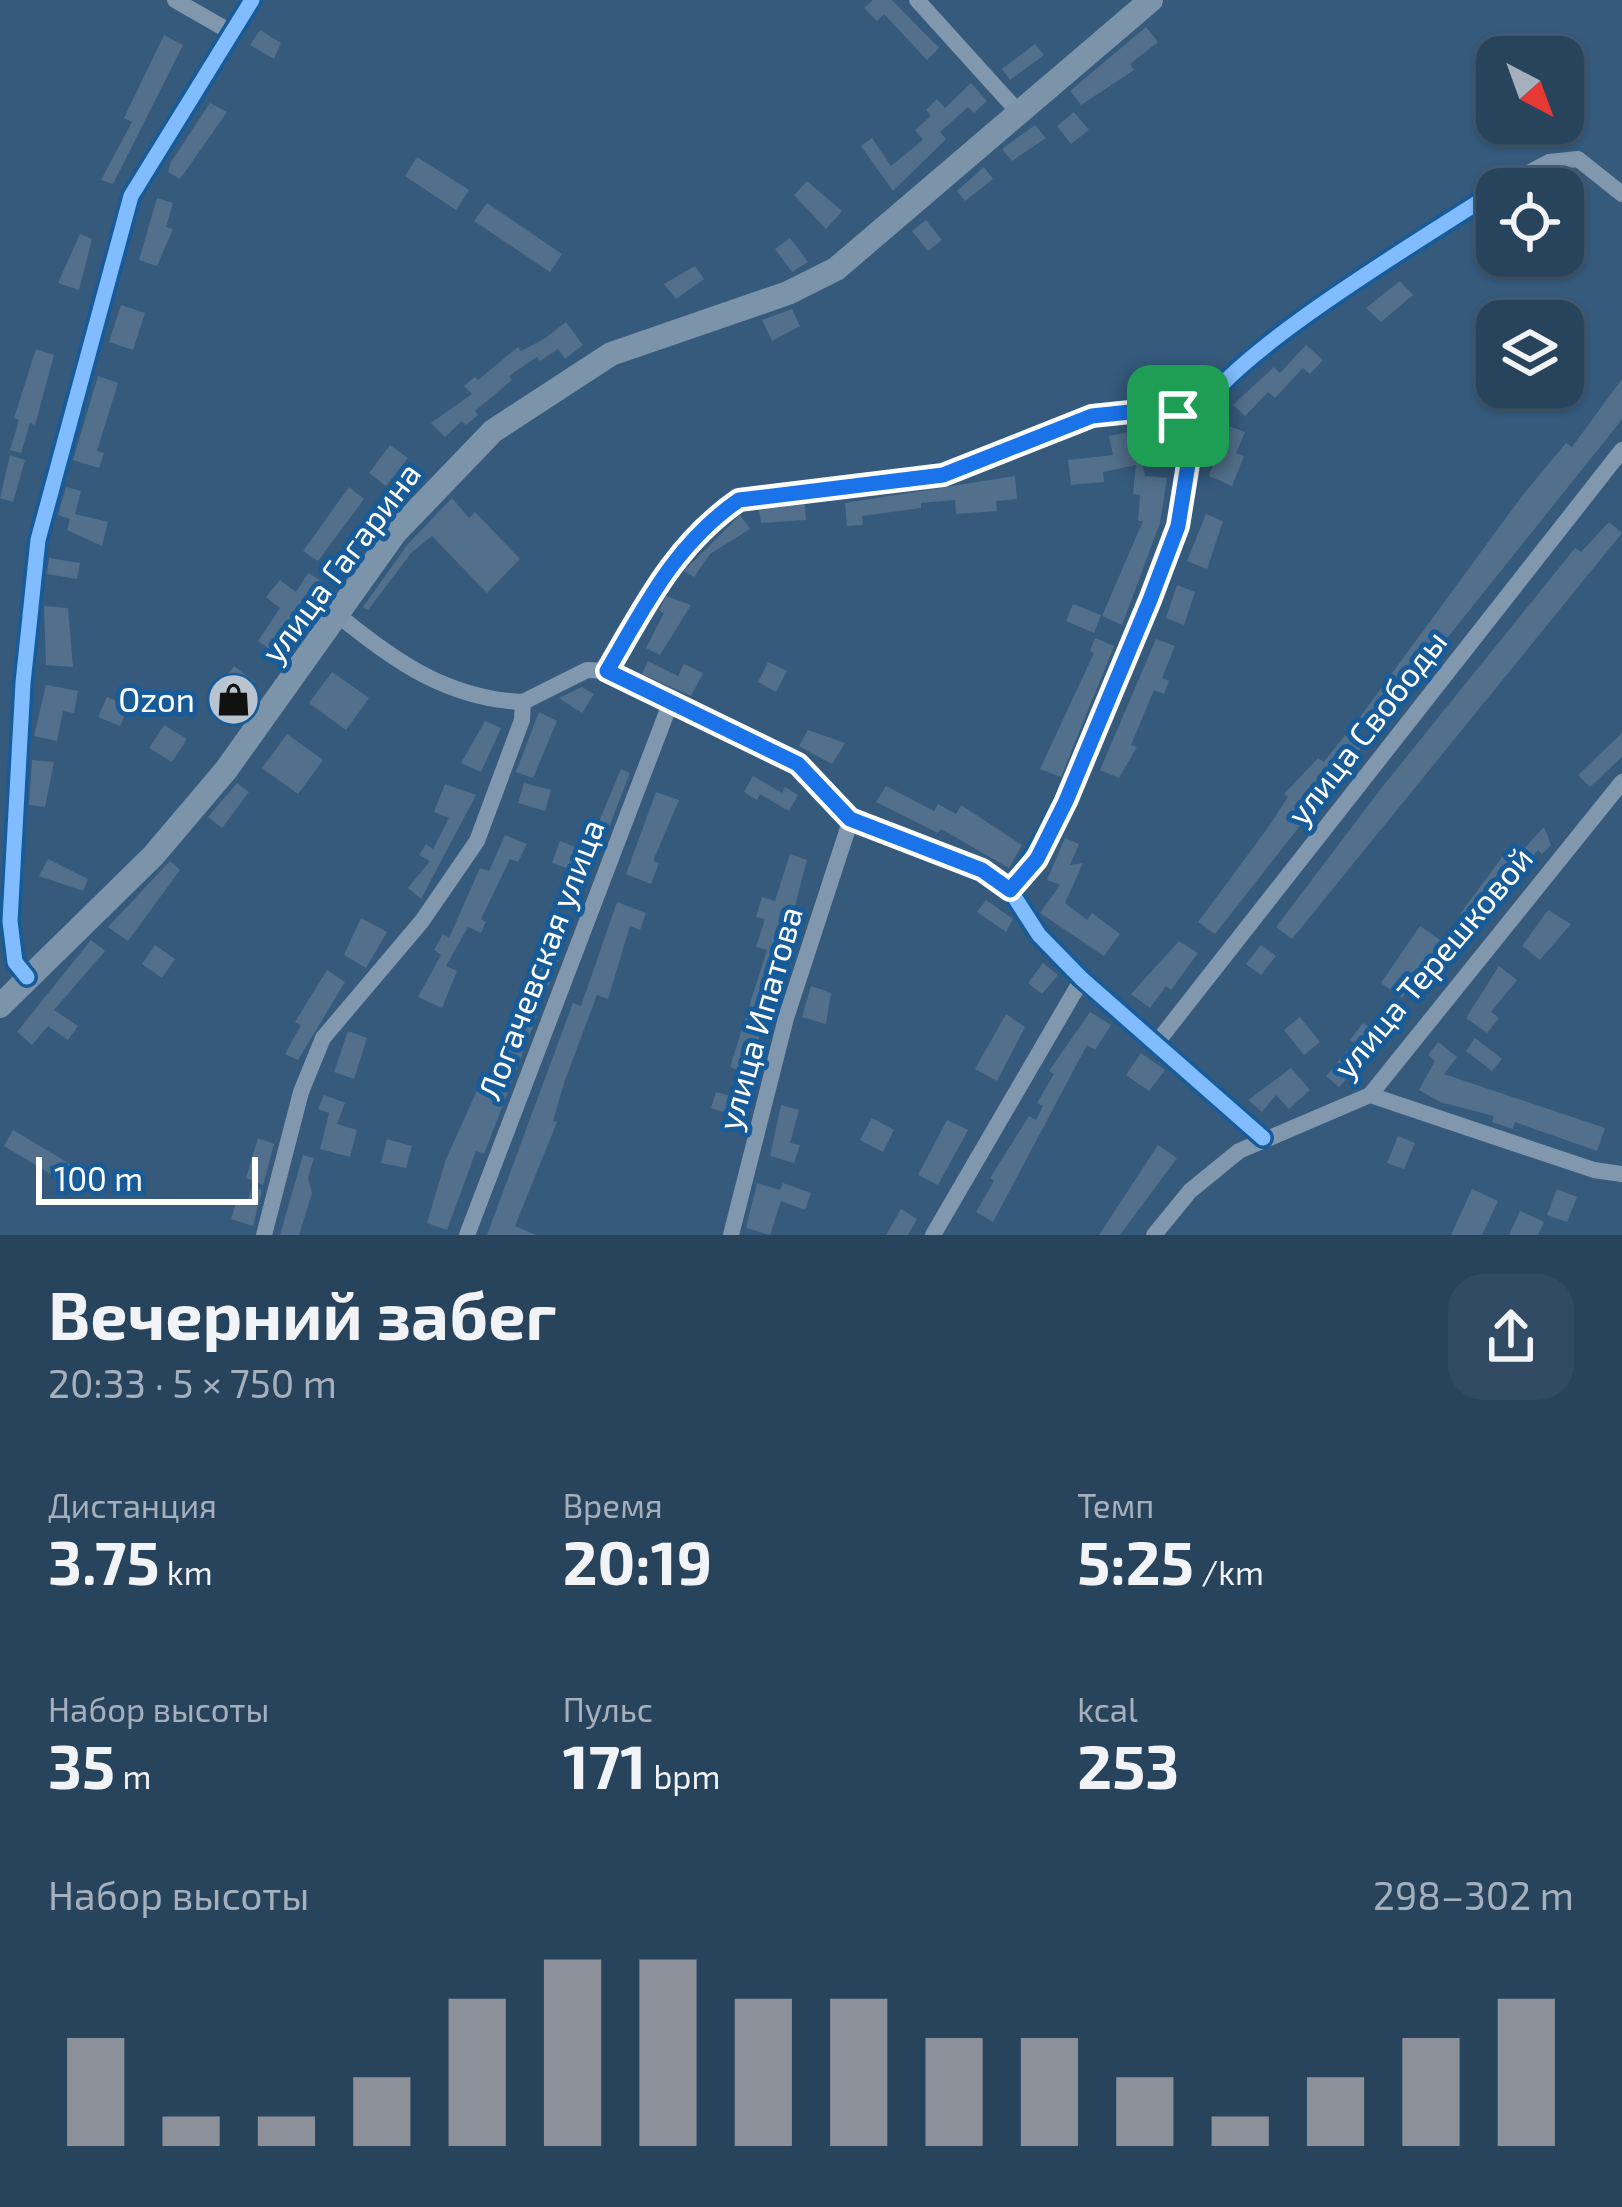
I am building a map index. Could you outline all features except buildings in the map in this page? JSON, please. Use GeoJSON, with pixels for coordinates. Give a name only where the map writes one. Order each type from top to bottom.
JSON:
{"type":"FeatureCollection","features":[{"type":"Feature","properties":{"kind":"main road","name":"улица Гагарина"},"geometry":{"type":"LineString","coordinates":[[0,1006],[153,856],[212,787],[395,533],[493,431],[625,348],[788,292],[836,268],[1151,0]]}},
{"type":"Feature","properties":{"kind":"street"},"geometry":{"type":"LineString","coordinates":[[175,0],[229,31]]}},
{"type":"Feature","properties":{"kind":"street"},"geometry":{"type":"LineString","coordinates":[[27,977],[15,962],[10,921],[22,683],[38,540],[131,196],[252,0]]}},
{"type":"Feature","properties":{"kind":"street"},"geometry":{"type":"LineString","coordinates":[[917,0],[1021,115]]}},
{"type":"Feature","properties":{"kind":"street"},"geometry":{"type":"LineString","coordinates":[[1537,168],[1578,159],[1622,194]]}},
{"type":"Feature","properties":{"kind":"street"},"geometry":{"type":"LineString","coordinates":[[1010,890],[1037,859],[1066,801],[1150,600],[1178,526],[1195,421],[1241,366],[1277,338],[1476,203]]}},
{"type":"Feature","properties":{"kind":"street"},"geometry":{"type":"LineString","coordinates":[[607,671],[670,562],[713,518],[739,500],[943,475],[1092,416],[1130,412],[1195,421]]}},
{"type":"Feature","properties":{"kind":"street","name":"улица Свободы"},"geometry":{"type":"LineString","coordinates":[[1158,1041],[1622,450]]}},
{"type":"Feature","properties":{"kind":"street"},"geometry":{"type":"LineString","coordinates":[[338,615],[432,684],[490,701],[523,702],[587,670],[607,671],[798,764],[850,819],[982,870],[1010,890],[1039,934],[1082,979],[1263,1138]]}},
{"type":"Feature","properties":{"kind":"street"},"geometry":{"type":"LineString","coordinates":[[264,1235],[301,1092],[323,1038],[422,921],[478,841],[522,720],[523,702]]}},
{"type":"Feature","properties":{"kind":"street","name":"Логачевская улица"},"geometry":{"type":"LineString","coordinates":[[467,1235],[670,704]]}},
{"type":"Feature","properties":{"kind":"street","name":"улица Терешковой"},"geometry":{"type":"LineString","coordinates":[[1154,1235],[1190,1191],[1239,1150],[1370,1095],[1622,782]]}},
{"type":"Feature","properties":{"kind":"street","name":"улица Ипатова"},"geometry":{"type":"LineString","coordinates":[[731,1235],[786,1018],[850,819]]}},
{"type":"Feature","properties":{"kind":"street"},"geometry":{"type":"LineString","coordinates":[[933,1235],[1082,979]]}},
{"type":"Feature","properties":{"kind":"street"},"geometry":{"type":"LineString","coordinates":[[1370,1095],[1594,1170],[1622,1174]]}},
{"type":"Feature","properties":{"kind":"cycle path"},"geometry":{"type":"LineString","coordinates":[[27,977],[15,962],[10,921],[23,683],[38,540],[131,196],[252,0]]}},
{"type":"Feature","properties":{"kind":"cycle path"},"geometry":{"type":"LineString","coordinates":[[1010,890],[1072,784],[1151,601],[1177,528],[1195,420],[1214,393],[1286,330],[1476,203]]}},
{"type":"Feature","properties":{"kind":"cycle path"},"geometry":{"type":"LineString","coordinates":[[607,671],[798,764],[851,819],[982,870],[1010,890],[1039,935],[1082,979],[1263,1138]]}},
{"type":"Feature","properties":{"kind":"place","name":"Ozon"},"geometry":{"type":"Point","coordinates":[234,699]}},
{"type":"Feature","properties":{"kind":"route"},"geometry":{"type":"LineString","coordinates":[[1130,412],[1178,416],[1195,421],[1178,526],[1066,801],[1037,859],[1010,890],[982,870],[850,819],[798,764],[607,671],[670,562],[713,518],[739,500],[797,489],[943,475],[1092,416],[1130,412]]}}]}
